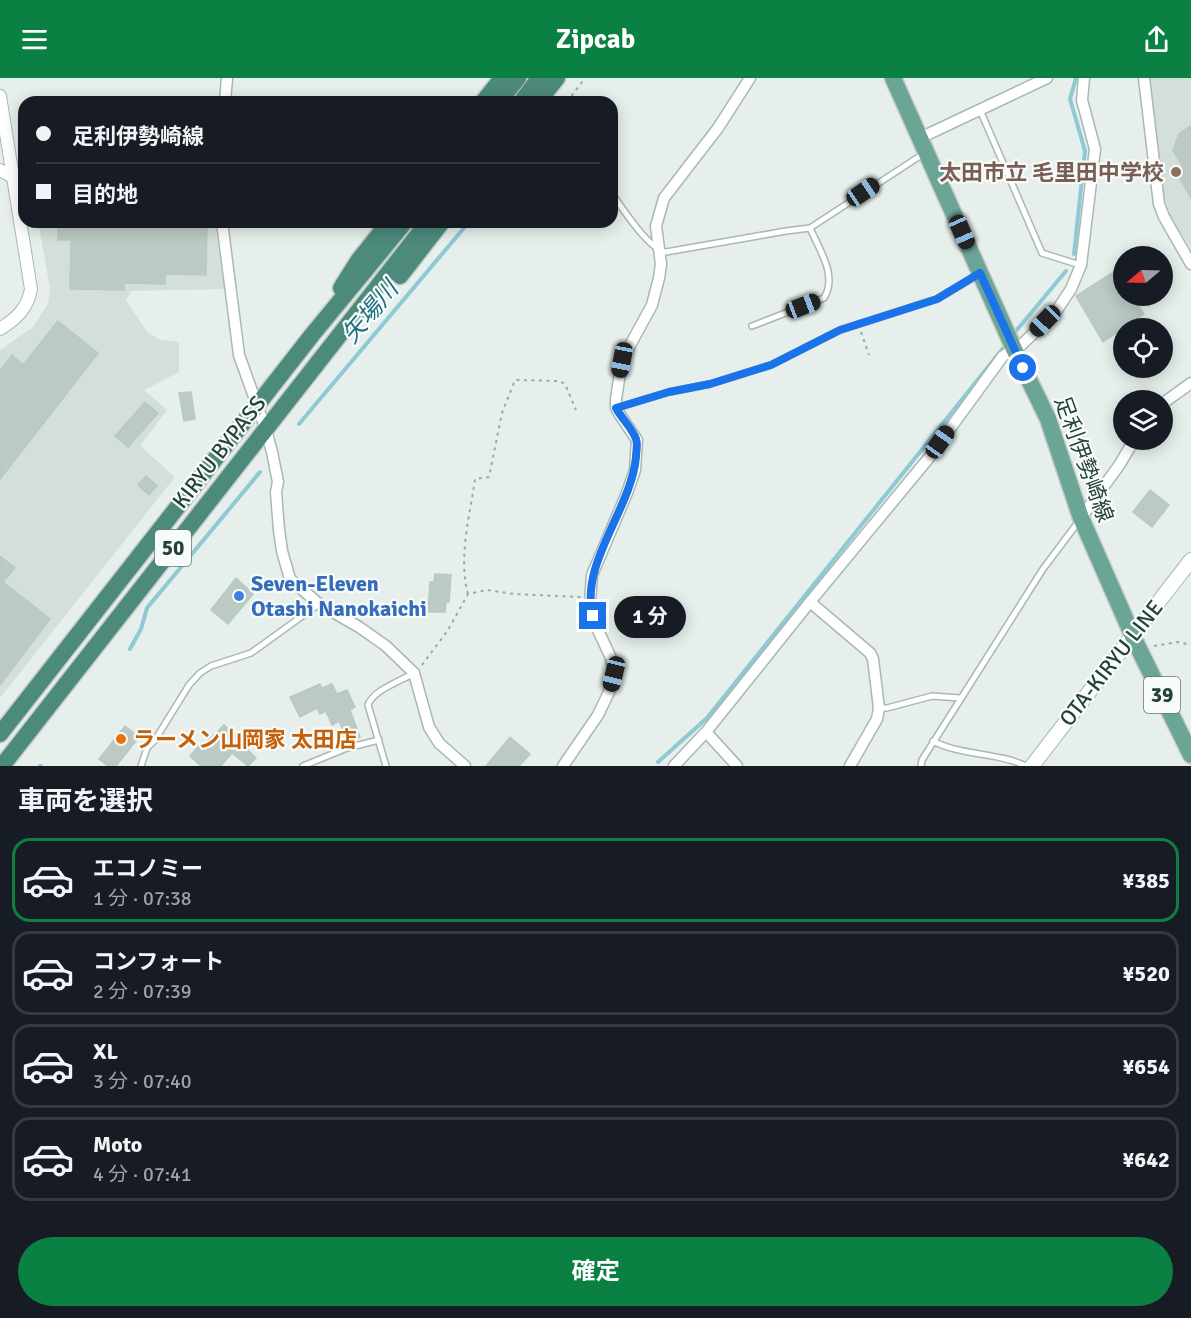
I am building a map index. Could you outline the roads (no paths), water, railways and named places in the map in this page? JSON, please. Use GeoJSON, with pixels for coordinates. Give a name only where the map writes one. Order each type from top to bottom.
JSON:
{"type":"FeatureCollection","features":[{"type":"Feature","properties":{"kind":"highway"},"geometry":{"type":"LineString","coordinates":[[488,96],[502,78]]}},
{"type":"Feature","properties":{"kind":"highway"},"geometry":{"type":"LineString","coordinates":[[504,96],[518,78]]}},
{"type":"Feature","properties":{"kind":"highway"},"geometry":{"type":"LineString","coordinates":[[526,96],[539,78]]}},
{"type":"Feature","properties":{"kind":"highway"},"geometry":{"type":"LineString","coordinates":[[543,96],[557,78]]}},
{"type":"Feature","properties":{"kind":"highway","name":"50"},"geometry":{"type":"LineString","coordinates":[[312,335],[358,261],[383,228]]}},
{"type":"Feature","properties":{"kind":"highway","name":"KIRYU BYPASS"},"geometry":{"type":"LineString","coordinates":[[0,734],[312,335],[400,228]]}},
{"type":"Feature","properties":{"kind":"highway","name":"KIRYU BYPASS"},"geometry":{"type":"LineString","coordinates":[[2,766],[423,228]]}},
{"type":"Feature","properties":{"kind":"highway","name":"50"},"geometry":{"type":"LineString","coordinates":[[344,331],[384,297],[437,228]]}},
{"type":"Feature","properties":{"kind":"main road","name":"足利伊勢崎線"},"geometry":{"type":"LineString","coordinates":[[893,78],[1014,349],[1048,419],[1081,518],[1132,635],[1191,755]]}},
{"type":"Feature","properties":{"kind":"main road","name":"OTA-KIRYU LINE"},"geometry":{"type":"LineString","coordinates":[[1032,766],[1191,560]]}},
{"type":"Feature","properties":{"kind":"street"},"geometry":{"type":"LineString","coordinates":[[225,96],[226,78]]}},
{"type":"Feature","properties":{"kind":"street"},"geometry":{"type":"LineString","coordinates":[[563,766],[598,715],[609,692],[614,674],[611,658],[597,628],[590,598],[592,575],[635,470],[637,440],[616,408],[616,399],[622,360],[652,305],[659,278],[661,264],[656,226],[664,198],[718,128],[750,78]]}},
{"type":"Feature","properties":{"kind":"street"},"geometry":{"type":"LineString","coordinates":[[924,145],[980,110],[1047,78]]}},
{"type":"Feature","properties":{"kind":"street"},"geometry":{"type":"LineString","coordinates":[[674,766],[706,732],[928,459],[1003,356],[1034,333],[1057,310],[1071,289],[1081,265],[1095,149],[1082,100],[1084,78]]}},
{"type":"Feature","properties":{"kind":"street"},"geometry":{"type":"LineString","coordinates":[[1143,78],[1159,204],[1191,264]]}},
{"type":"Feature","properties":{"kind":"street"},"geometry":{"type":"LineString","coordinates":[[0,96],[18,176]]}},
{"type":"Feature","properties":{"kind":"street"},"geometry":{"type":"LineString","coordinates":[[0,170],[18,176]]}},
{"type":"Feature","properties":{"kind":"street"},"geometry":{"type":"LineString","coordinates":[[0,329],[20,315],[27,305],[31,289],[24,228]]}},
{"type":"Feature","properties":{"kind":"street"},"geometry":{"type":"LineString","coordinates":[[223,228],[239,355],[266,429],[278,482],[276,492],[279,530],[290,579],[320,604],[386,645],[414,673],[429,727],[439,743],[465,766]]}},
{"type":"Feature","properties":{"kind":"street"},"geometry":{"type":"LineString","coordinates":[[1173,396],[1191,383]]}},
{"type":"Feature","properties":{"kind":"street"},"geometry":{"type":"LineString","coordinates":[[1081,518],[1128,450]]}},
{"type":"Feature","properties":{"kind":"street"},"geometry":{"type":"LineString","coordinates":[[810,602],[870,653],[873,659],[879,708],[877,719],[850,766]]}},
{"type":"Feature","properties":{"kind":"street"},"geometry":{"type":"LineString","coordinates":[[706,732],[736,766]]}},
{"type":"Feature","properties":{"kind":"lane"},"geometry":{"type":"LineString","coordinates":[[980,110],[1042,253],[1081,265]]}},
{"type":"Feature","properties":{"kind":"lane"},"geometry":{"type":"LineString","coordinates":[[618,202],[643,235],[659,250],[666,252],[810,228],[917,156],[924,145]]}},
{"type":"Feature","properties":{"kind":"lane"},"geometry":{"type":"LineString","coordinates":[[752,326],[824,298],[828,292],[829,274],[810,228]]}},
{"type":"Feature","properties":{"kind":"lane"},"geometry":{"type":"LineString","coordinates":[[616,408],[669,392],[710,384],[771,365],[840,330],[937,299],[980,273]]}},
{"type":"Feature","properties":{"kind":"lane"},"geometry":{"type":"LineString","coordinates":[[921,766],[933,741],[1043,569],[1081,518]]}},
{"type":"Feature","properties":{"kind":"lane"},"geometry":{"type":"LineString","coordinates":[[141,766],[147,748],[155,740],[189,685],[200,673],[217,663],[251,653],[320,604]]}},
{"type":"Feature","properties":{"kind":"lane"},"geometry":{"type":"LineString","coordinates":[[386,766],[368,705],[370,700],[414,673]]}},
{"type":"Feature","properties":{"kind":"lane"},"geometry":{"type":"LineString","coordinates":[[879,708],[932,696],[960,698]]}},
{"type":"Feature","properties":{"kind":"lane"},"geometry":{"type":"LineString","coordinates":[[303,766],[347,748],[379,740]]}},
{"type":"Feature","properties":{"kind":"lane"},"geometry":{"type":"LineString","coordinates":[[933,741],[943,747],[1026,766]]}},
{"type":"Feature","properties":{"kind":"waterway"},"geometry":{"type":"LineString","coordinates":[[1074,254],[1085,151],[1070,99],[1076,78]]}},
{"type":"Feature","properties":{"kind":"waterway","name":"矢場川"},"geometry":{"type":"LineString","coordinates":[[299,424],[464,228]]}},
{"type":"Feature","properties":{"kind":"waterway"},"geometry":{"type":"LineString","coordinates":[[1016,331],[1066,271]]}},
{"type":"Feature","properties":{"kind":"waterway"},"geometry":{"type":"LineString","coordinates":[[658,762],[707,718],[1004,347]]}},
{"type":"Feature","properties":{"kind":"waterway","name":"矢場川"},"geometry":{"type":"LineString","coordinates":[[130,649],[141,629],[147,608],[260,472]]}},
{"type":"Feature","properties":{"kind":"place","name":"太田市立 毛里田中学校"},"geometry":{"type":"Point","coordinates":[1176,172]}},
{"type":"Feature","properties":{"kind":"place","name":"Seven-Eleven Otashi Nanokaichi"},"geometry":{"type":"Point","coordinates":[239,596]}},
{"type":"Feature","properties":{"kind":"place","name":"ラーメン山岡家 太田店"},"geometry":{"type":"Point","coordinates":[121,739]}}]}
